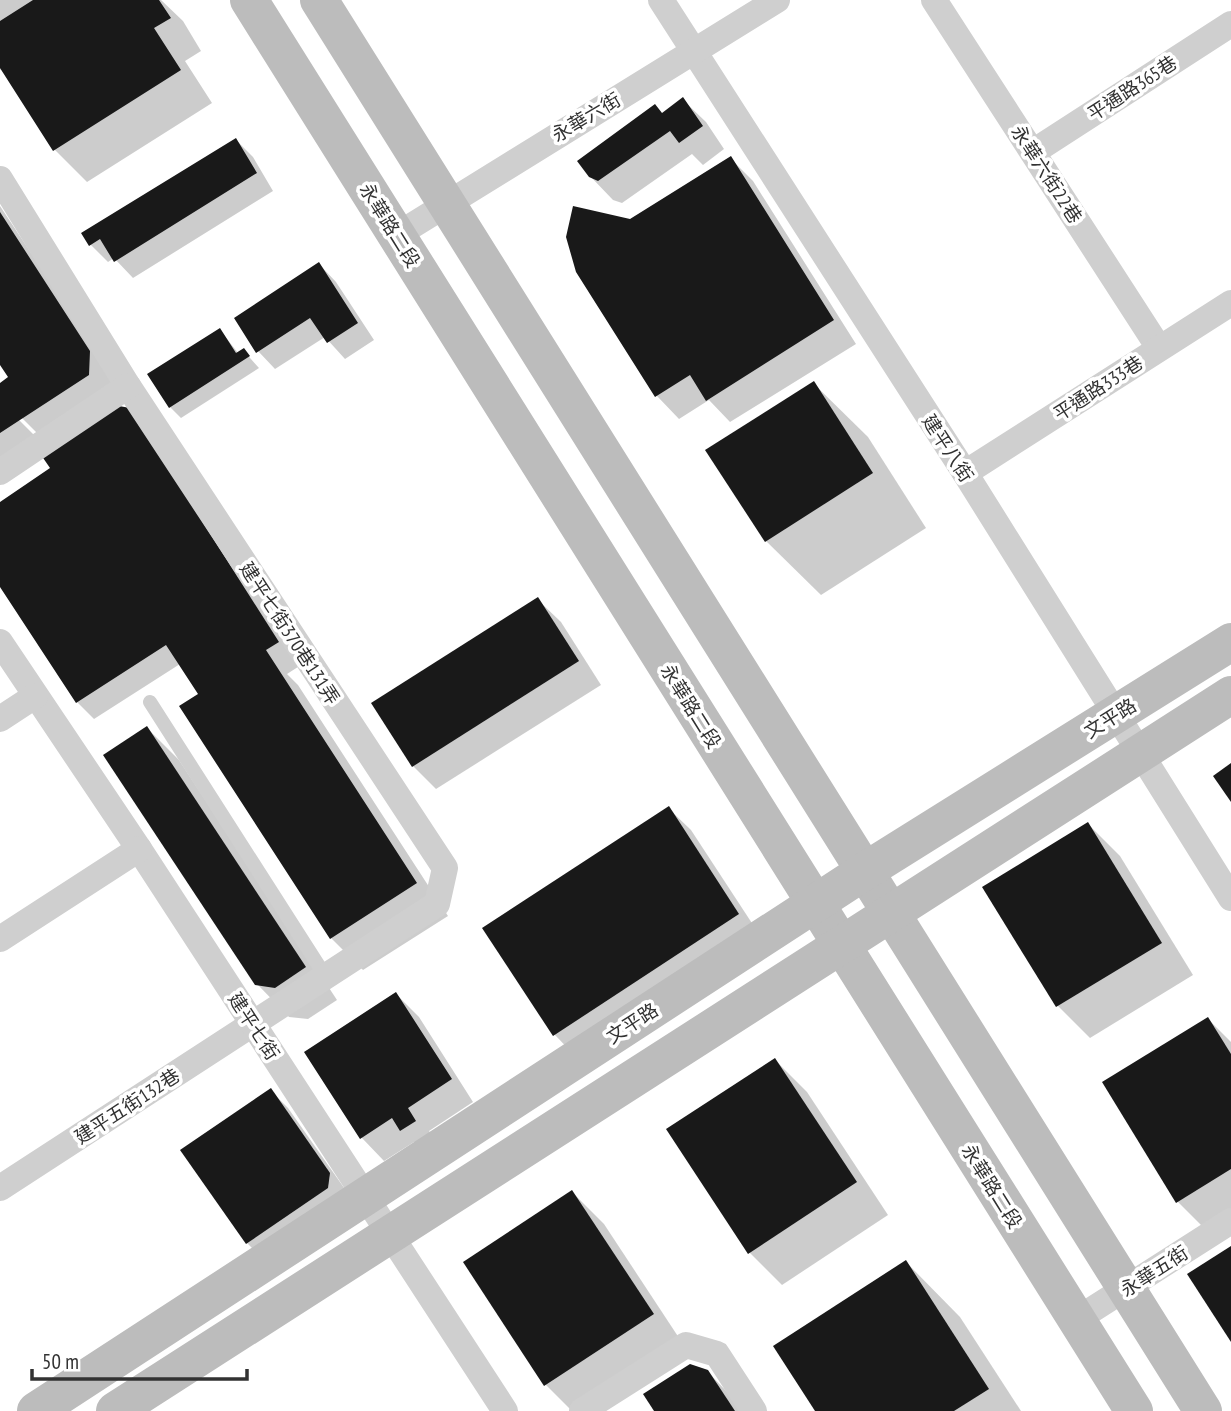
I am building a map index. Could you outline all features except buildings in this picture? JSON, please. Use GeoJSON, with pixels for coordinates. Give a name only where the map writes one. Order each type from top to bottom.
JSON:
{"type":"FeatureCollection","features":[{"type":"Feature","properties":{"kind":"street","name":"永華路二段"},"geometry":{"type":"LineString","coordinates":[[248,0],[1134,1411]]}},
{"type":"Feature","properties":{"kind":"street"},"geometry":{"type":"LineString","coordinates":[[319,0],[1203,1411]]}},
{"type":"Feature","properties":{"kind":"street","name":"建平八街"},"geometry":{"type":"LineString","coordinates":[[661,0],[965,473],[1231,898]]}},
{"type":"Feature","properties":{"kind":"street","name":"永華六街"},"geometry":{"type":"LineString","coordinates":[[397,235],[777,0]]}},
{"type":"Feature","properties":{"kind":"street","name":"永華六街22巷"},"geometry":{"type":"LineString","coordinates":[[934,0],[1159,348]]}},
{"type":"Feature","properties":{"kind":"street","name":"平通路365巷"},"geometry":{"type":"LineString","coordinates":[[1032,152],[1231,24]]}},
{"type":"Feature","properties":{"kind":"street","name":"建平七街370巷131弄"},"geometry":{"type":"LineString","coordinates":[[0,179],[128,386],[445,868],[437,904],[253,1025]]}},
{"type":"Feature","properties":{"kind":"street","name":"平通路333巷"},"geometry":{"type":"LineString","coordinates":[[965,473],[1231,303]]}},
{"type":"Feature","properties":{"kind":"street"},"geometry":{"type":"LineString","coordinates":[[0,472],[128,386]]}},
{"type":"Feature","properties":{"kind":"street","name":"建平七街"},"geometry":{"type":"LineString","coordinates":[[0,642],[139,849],[505,1411]]}},
{"type":"Feature","properties":{"kind":"street","name":"文平路"},"geometry":{"type":"LineString","coordinates":[[36,1411],[864,871],[1231,642]]}},
{"type":"Feature","properties":{"kind":"street"},"geometry":{"type":"LineString","coordinates":[[115,1411],[1231,695]]}},
{"type":"Feature","properties":{"kind":"street"},"geometry":{"type":"LineString","coordinates":[[0,719],[35,696]]}},
{"type":"Feature","properties":{"kind":"street"},"geometry":{"type":"LineString","coordinates":[[0,939],[139,849]]}},
{"type":"Feature","properties":{"kind":"street","name":"建平五街132巷"},"geometry":{"type":"LineString","coordinates":[[0,1188],[253,1025]]}},
{"type":"Feature","properties":{"kind":"street","name":"永華五街"},"geometry":{"type":"LineString","coordinates":[[1076,1320],[1231,1221]]}},
{"type":"Feature","properties":{"kind":"street"},"geometry":{"type":"LineString","coordinates":[[582,1411],[686,1345],[717,1354],[754,1411]]}},
{"type":"Feature","properties":{"kind":"lane"},"geometry":{"type":"LineString","coordinates":[[149,702],[326,977]]}}]}
